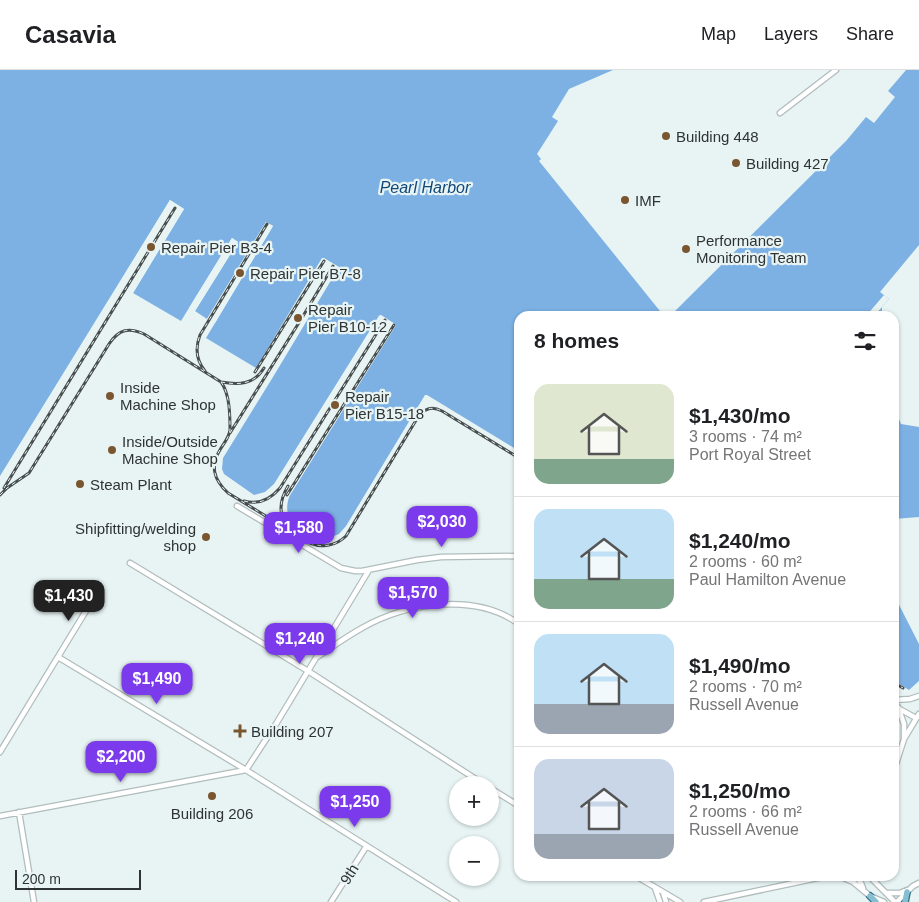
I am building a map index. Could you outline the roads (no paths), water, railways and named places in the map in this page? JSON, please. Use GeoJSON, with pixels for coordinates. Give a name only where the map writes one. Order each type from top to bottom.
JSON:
{"type":"FeatureCollection","features":[{"type":"Feature","properties":{"kind":"main road"},"geometry":{"type":"LineString","coordinates":[[905,902],[909,890]]}},
{"type":"Feature","properties":{"kind":"main road"},"geometry":{"type":"LineString","coordinates":[[870,896],[876,902]]}},
{"type":"Feature","properties":{"kind":"street"},"geometry":{"type":"LineString","coordinates":[[780,113],[836,70]]}},
{"type":"Feature","properties":{"kind":"street"},"geometry":{"type":"LineString","coordinates":[[237,506],[342,568],[355,571],[441,557],[514,556]]}},
{"type":"Feature","properties":{"kind":"street"},"geometry":{"type":"LineString","coordinates":[[130,563],[308,671],[471,776]]}},
{"type":"Feature","properties":{"kind":"street"},"geometry":{"type":"LineString","coordinates":[[0,816],[246,770],[369,570]]}},
{"type":"Feature","properties":{"kind":"street"},"geometry":{"type":"LineString","coordinates":[[0,752],[95,596]]}},
{"type":"Feature","properties":{"kind":"street"},"geometry":{"type":"LineString","coordinates":[[316,658],[363,627],[419,607],[450,604],[473,606],[499,613],[514,621]]}},
{"type":"Feature","properties":{"kind":"street"},"geometry":{"type":"LineString","coordinates":[[58,657],[246,770],[456,902]]}},
{"type":"Feature","properties":{"kind":"street"},"geometry":{"type":"LineString","coordinates":[[899,700],[919,696]]}},
{"type":"Feature","properties":{"kind":"street"},"geometry":{"type":"LineString","coordinates":[[899,708],[917,716],[904,739],[899,754]]}},
{"type":"Feature","properties":{"kind":"street"},"geometry":{"type":"LineString","coordinates":[[899,713],[904,724],[904,739]]}},
{"type":"Feature","properties":{"kind":"street"},"geometry":{"type":"LineString","coordinates":[[499,794],[514,803]]}},
{"type":"Feature","properties":{"kind":"street"},"geometry":{"type":"LineString","coordinates":[[19,812],[34,902]]}},
{"type":"Feature","properties":{"kind":"street","name":"9th"},"geometry":{"type":"LineString","coordinates":[[331,902],[366,847]]}},
{"type":"Feature","properties":{"kind":"street"},"geometry":{"type":"LineString","coordinates":[[644,881],[680,902]]}},
{"type":"Feature","properties":{"kind":"street"},"geometry":{"type":"LineString","coordinates":[[704,902],[803,881]]}},
{"type":"Feature","properties":{"kind":"street"},"geometry":{"type":"LineString","coordinates":[[852,881],[870,896],[884,902]]}},
{"type":"Feature","properties":{"kind":"street"},"geometry":{"type":"LineString","coordinates":[[860,881],[863,889]]}},
{"type":"Feature","properties":{"kind":"street"},"geometry":{"type":"LineString","coordinates":[[874,881],[896,902],[919,883]]}},
{"type":"Feature","properties":{"kind":"street"},"geometry":{"type":"LineString","coordinates":[[655,888],[660,902]]}},
{"type":"Feature","properties":{"kind":"street"},"geometry":{"type":"LineString","coordinates":[[886,893],[900,893],[909,890]]}},
{"type":"Feature","properties":{"kind":"street"},"geometry":{"type":"LineString","coordinates":[[663,892],[666,902]]}},
{"type":"Feature","properties":{"kind":"street"},"geometry":{"type":"LineString","coordinates":[[655,902],[657,895]]}},
{"type":"Feature","properties":{"kind":"water","name":"Pearl Harbor"},"geometry":{"type":"Polygon","coordinates":[[[0,70],[613,70],[569,89],[552,117],[558,121],[537,154],[541,159],[539,161],[660,311],[514,311],[514,448],[425,395],[346,526],[339,534],[326,539],[289,517],[287,508],[290,495],[396,325],[380,315],[274,484],[265,492],[254,495],[224,474],[222,469],[223,458],[339,267],[322,258],[256,368],[206,338],[273,226],[266,222],[207,319],[195,311],[238,242],[232,238],[181,321],[133,293],[184,209],[170,200],[0,476],[0,70]]]}},
{"type":"Feature","properties":{"kind":"water"},"geometry":{"type":"Polygon","coordinates":[[[906,70],[919,70],[919,245],[880,292],[889,299],[882,307],[882,311],[675,311],[846,141],[866,117],[874,123],[895,97],[888,91],[906,70]]]}},
{"type":"Feature","properties":{"kind":"water"},"geometry":{"type":"Polygon","coordinates":[[[899,419],[901,424],[919,427],[919,517],[899,519],[899,419]]]}},
{"type":"Feature","properties":{"kind":"water"},"geometry":{"type":"Polygon","coordinates":[[[899,605],[919,644],[919,681],[909,690],[899,684],[899,605]]]}},
{"type":"Feature","properties":{"kind":"railway"},"geometry":{"type":"LineString","coordinates":[[4,488],[175,208]]}},
{"type":"Feature","properties":{"kind":"railway"},"geometry":{"type":"LineString","coordinates":[[205,371],[197,354],[200,335],[267,224]]}},
{"type":"Feature","properties":{"kind":"railway"},"geometry":{"type":"LineString","coordinates":[[255,372],[324,261]]}},
{"type":"Feature","properties":{"kind":"railway"},"geometry":{"type":"LineString","coordinates":[[230,433],[333,266]]}},
{"type":"Feature","properties":{"kind":"railway"},"geometry":{"type":"LineString","coordinates":[[244,501],[264,501],[280,488],[385,320]]}},
{"type":"Feature","properties":{"kind":"railway"},"geometry":{"type":"LineString","coordinates":[[287,495],[394,325]]}},
{"type":"Feature","properties":{"kind":"railway"},"geometry":{"type":"LineString","coordinates":[[0,495],[29,473],[109,344],[121,332],[129,330],[144,334],[221,382],[228,399],[230,430],[215,461],[215,472],[219,483],[228,493],[315,545],[333,544],[346,536],[418,417],[426,410],[432,408],[442,411],[514,455]]}},
{"type":"Feature","properties":{"kind":"railway"},"geometry":{"type":"LineString","coordinates":[[221,382],[239,383],[250,381],[260,374],[264,368]]}},
{"type":"Feature","properties":{"kind":"railway"},"geometry":{"type":"LineString","coordinates":[[288,486],[281,503],[281,514],[289,530]]}},
{"type":"Feature","properties":{"kind":"railway"},"geometry":{"type":"LineString","coordinates":[[899,686],[903,688]]}},
{"type":"Feature","properties":{"kind":"place","name":"Building 448"},"geometry":{"type":"Point","coordinates":[666,136]}},
{"type":"Feature","properties":{"kind":"place","name":"Building 427"},"geometry":{"type":"Point","coordinates":[736,163]}},
{"type":"Feature","properties":{"kind":"place","name":"IMF"},"geometry":{"type":"Point","coordinates":[625,200]}},
{"type":"Feature","properties":{"kind":"place","name":"Repair Pier B3-4"},"geometry":{"type":"Point","coordinates":[151,247]}},
{"type":"Feature","properties":{"kind":"place","name":"Performance Monitoring Team"},"geometry":{"type":"Point","coordinates":[686,249]}},
{"type":"Feature","properties":{"kind":"place","name":"Repair Pier B7-8"},"geometry":{"type":"Point","coordinates":[240,273]}},
{"type":"Feature","properties":{"kind":"place","name":"Repair Pier B10-12"},"geometry":{"type":"Point","coordinates":[298,318]}},
{"type":"Feature","properties":{"kind":"place","name":"Inside Machine Shop"},"geometry":{"type":"Point","coordinates":[110,396]}},
{"type":"Feature","properties":{"kind":"place","name":"Repair Pier B15-18"},"geometry":{"type":"Point","coordinates":[335,405]}},
{"type":"Feature","properties":{"kind":"place","name":"Inside/Outside Machine Shop"},"geometry":{"type":"Point","coordinates":[112,450]}},
{"type":"Feature","properties":{"kind":"place","name":"Steam Plant"},"geometry":{"type":"Point","coordinates":[80,484]}},
{"type":"Feature","properties":{"kind":"place","name":"Shipfitting/welding shop"},"geometry":{"type":"Point","coordinates":[206,537]}},
{"type":"Feature","properties":{"kind":"place","name":"Building 207"},"geometry":{"type":"Point","coordinates":[240,731]}},
{"type":"Feature","properties":{"kind":"place","name":"Building 206"},"geometry":{"type":"Point","coordinates":[212,796]}}]}
